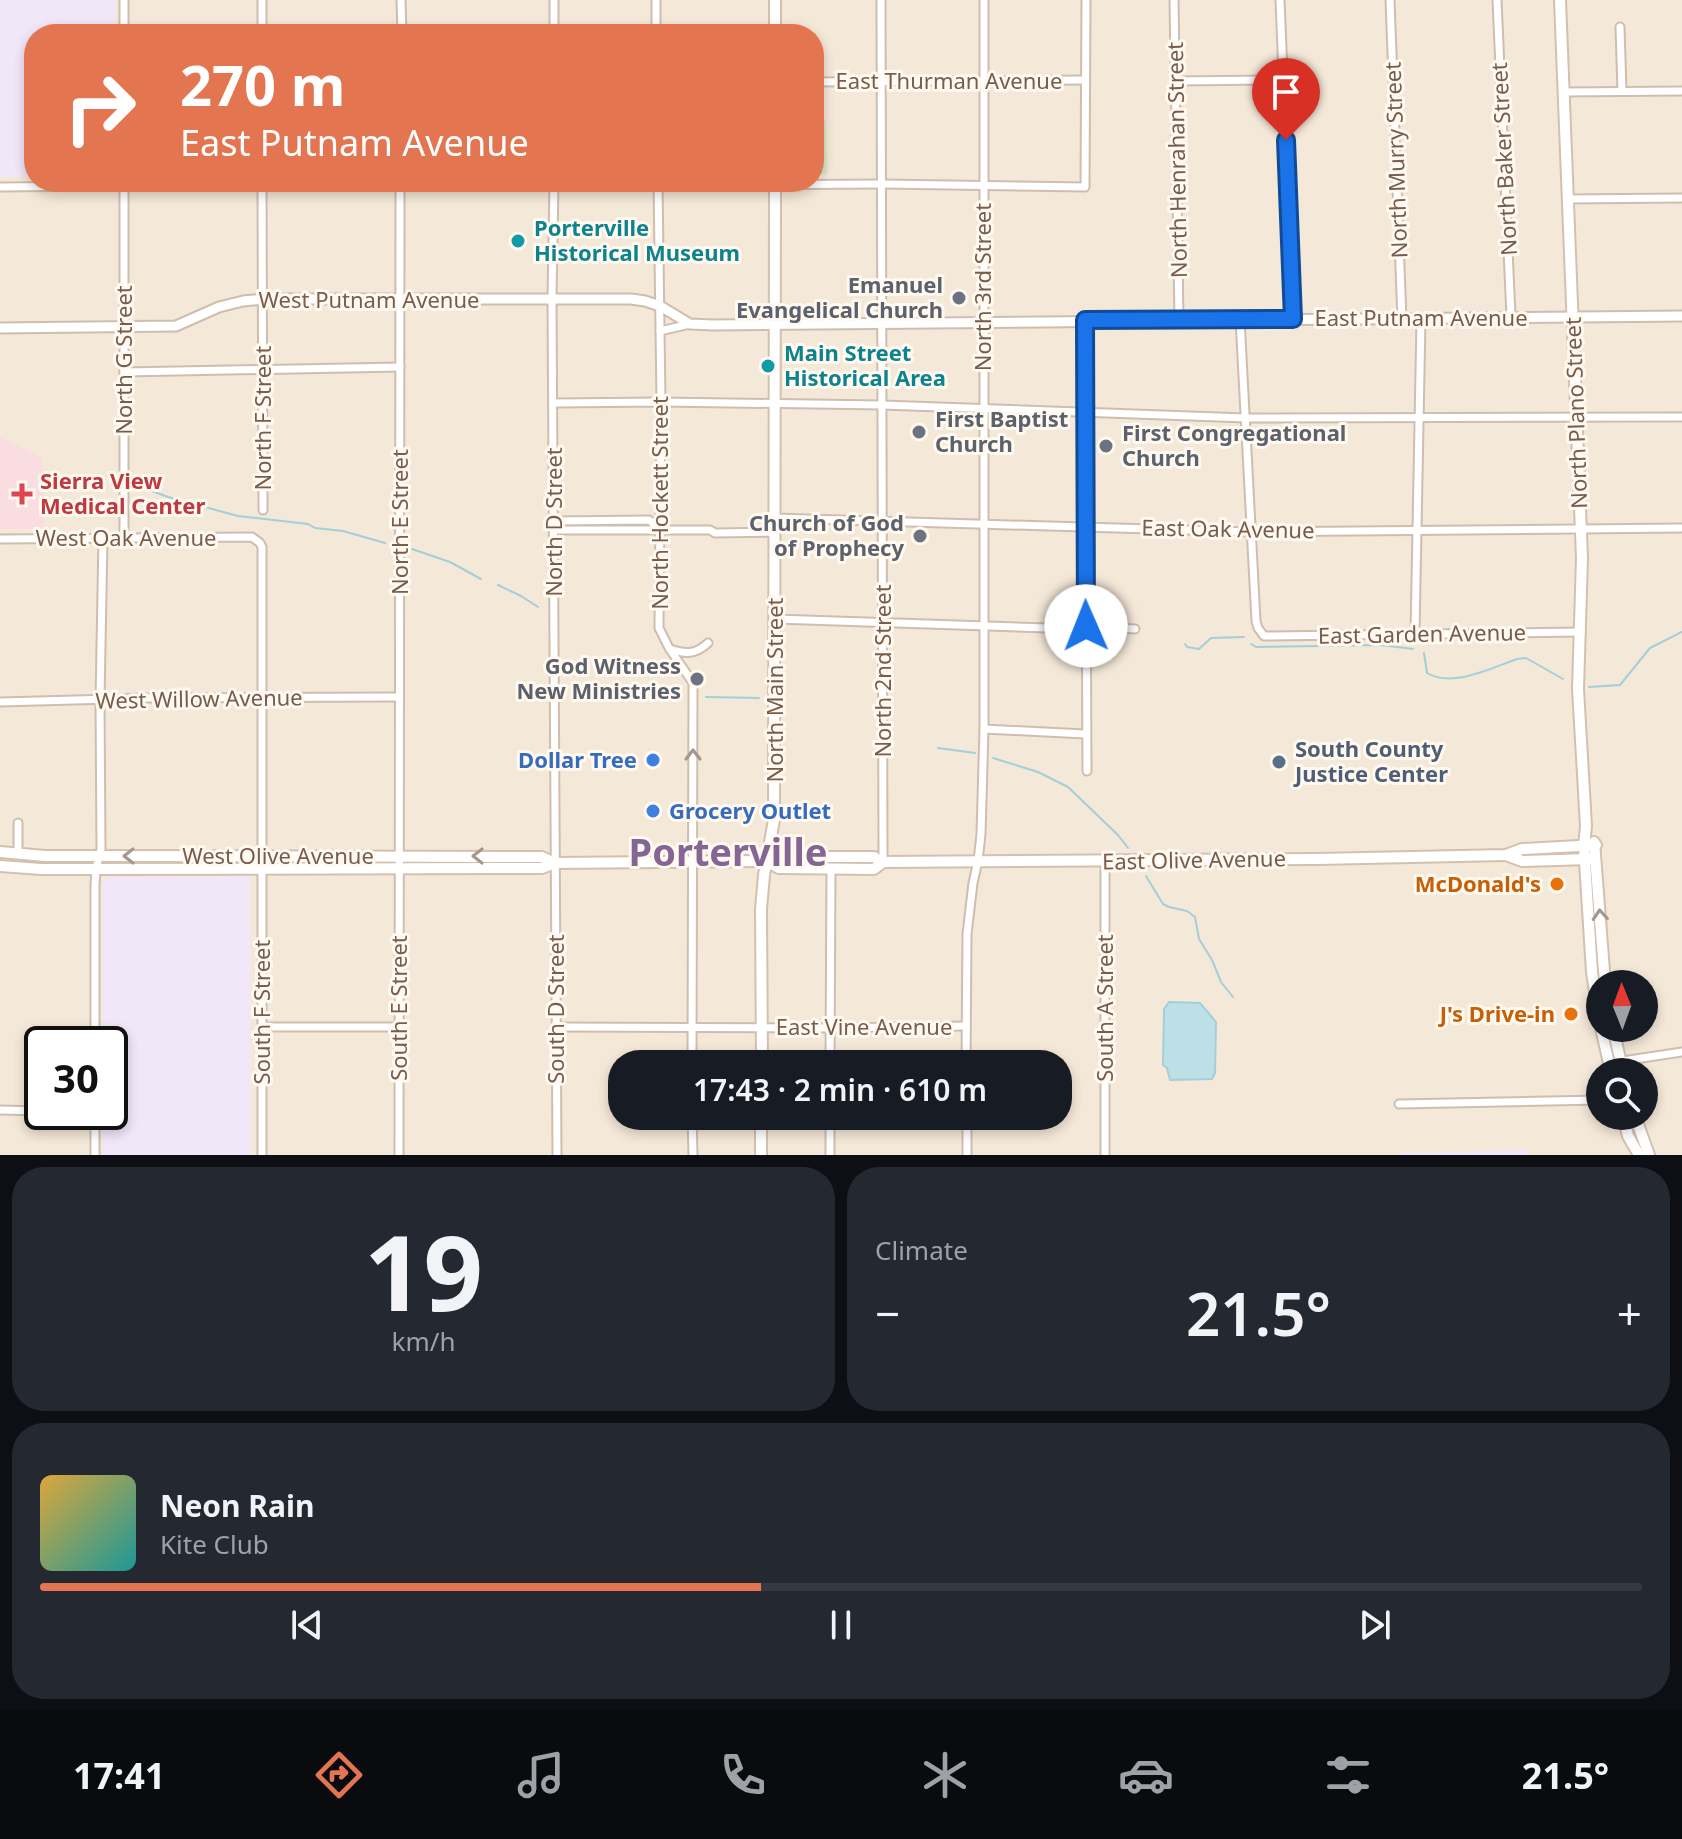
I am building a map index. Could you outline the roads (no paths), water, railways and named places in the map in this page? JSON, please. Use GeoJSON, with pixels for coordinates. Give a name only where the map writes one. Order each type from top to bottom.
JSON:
{"type":"FeatureCollection","features":[{"type":"Feature","properties":{"kind":"main road"},"geometry":{"type":"LineString","coordinates":[[775,0],[775,24]]}},
{"type":"Feature","properties":{"kind":"main road","name":"North Plano Street"},"geometry":{"type":"LineString","coordinates":[[1560,0],[1581,529],[1578,689],[1586,826],[1591,859]]}},
{"type":"Feature","properties":{"kind":"main road","name":"North Main Street"},"geometry":{"type":"LineString","coordinates":[[762,1050],[761,909],[774,820],[775,192]]}},
{"type":"Feature","properties":{"kind":"main road","name":"East Olive Avenue"},"geometry":{"type":"LineString","coordinates":[[766,861],[782,857],[874,857],[883,862],[1506,855],[1522,849],[1590,846]]}},
{"type":"Feature","properties":{"kind":"main road","name":"West Olive Avenue"},"geometry":{"type":"LineString","coordinates":[[0,852],[159,869],[263,869],[542,857],[555,863],[766,861]]}},
{"type":"Feature","properties":{"kind":"main road","name":"East Olive Avenue"},"geometry":{"type":"LineString","coordinates":[[1506,855],[1522,861],[1591,859]]}},
{"type":"Feature","properties":{"kind":"main road"},"geometry":{"type":"LineString","coordinates":[[159,869],[174,862],[190,861],[193,856]]}},
{"type":"Feature","properties":{"kind":"main road","name":"West Olive Avenue"},"geometry":{"type":"LineString","coordinates":[[0,866],[41,869],[193,856],[400,862]]}},
{"type":"Feature","properties":{"kind":"main road"},"geometry":{"type":"LineString","coordinates":[[1591,859],[1603,970]]}},
{"type":"Feature","properties":{"kind":"main road"},"geometry":{"type":"LineString","coordinates":[[1591,859],[1596,970]]}},
{"type":"Feature","properties":{"kind":"main road","name":"East Olive Avenue"},"geometry":{"type":"LineString","coordinates":[[766,861],[779,868],[831,869],[874,869],[883,862]]}},
{"type":"Feature","properties":{"kind":"main road"},"geometry":{"type":"LineString","coordinates":[[761,1130],[761,1155]]}},
{"type":"Feature","properties":{"kind":"main road"},"geometry":{"type":"LineString","coordinates":[[1626,1130],[1639,1155]]}},
{"type":"Feature","properties":{"kind":"main road"},"geometry":{"type":"LineString","coordinates":[[1640,1130],[1649,1155]]}},
{"type":"Feature","properties":{"kind":"street"},"geometry":{"type":"LineString","coordinates":[[124,0],[124,24]]}},
{"type":"Feature","properties":{"kind":"street"},"geometry":{"type":"LineString","coordinates":[[262,0],[262,24]]}},
{"type":"Feature","properties":{"kind":"street"},"geometry":{"type":"LineString","coordinates":[[401,0],[402,24]]}},
{"type":"Feature","properties":{"kind":"street"},"geometry":{"type":"LineString","coordinates":[[554,0],[554,24]]}},
{"type":"Feature","properties":{"kind":"street"},"geometry":{"type":"LineString","coordinates":[[656,0],[656,24]]}},
{"type":"Feature","properties":{"kind":"street","name":"North 2nd Street"},"geometry":{"type":"LineString","coordinates":[[881,0],[883,862]]}},
{"type":"Feature","properties":{"kind":"street","name":"North 3rd Street"},"geometry":{"type":"LineString","coordinates":[[966,1050],[967,934],[983,809],[984,0]]}},
{"type":"Feature","properties":{"kind":"street"},"geometry":{"type":"LineString","coordinates":[[824,184],[1085,187],[1086,0]]}},
{"type":"Feature","properties":{"kind":"street","name":"North Henrahan Street"},"geometry":{"type":"LineString","coordinates":[[1174,0],[1179,320]]}},
{"type":"Feature","properties":{"kind":"street"},"geometry":{"type":"LineString","coordinates":[[1280,0],[1293,319]]}},
{"type":"Feature","properties":{"kind":"street","name":"North Murry Street"},"geometry":{"type":"LineString","coordinates":[[1390,0],[1402,320]]}},
{"type":"Feature","properties":{"kind":"street","name":"North Baker Street"},"geometry":{"type":"LineString","coordinates":[[1497,0],[1511,317]]}},
{"type":"Feature","properties":{"kind":"street"},"geometry":{"type":"LineString","coordinates":[[1620,27],[1622,91]]}},
{"type":"Feature","properties":{"kind":"street","name":"East Thurman Avenue"},"geometry":{"type":"LineString","coordinates":[[824,82],[1085,80]]}},
{"type":"Feature","properties":{"kind":"street"},"geometry":{"type":"LineString","coordinates":[[1175,81],[1283,80]]}},
{"type":"Feature","properties":{"kind":"street"},"geometry":{"type":"LineString","coordinates":[[1564,92],[1682,91]]}},
{"type":"Feature","properties":{"kind":"street"},"geometry":{"type":"LineString","coordinates":[[0,187],[24,186]]}},
{"type":"Feature","properties":{"kind":"street","name":"North G Street"},"geometry":{"type":"LineString","coordinates":[[124,192],[124,538]]}},
{"type":"Feature","properties":{"kind":"street","name":"North F Street"},"geometry":{"type":"LineString","coordinates":[[262,192],[263,510]]}},
{"type":"Feature","properties":{"kind":"street","name":"North E Street"},"geometry":{"type":"LineString","coordinates":[[400,192],[400,862]]}},
{"type":"Feature","properties":{"kind":"street","name":"North D Street"},"geometry":{"type":"LineString","coordinates":[[554,192],[555,863]]}},
{"type":"Feature","properties":{"kind":"street","name":"North Hockett Street"},"geometry":{"type":"LineString","coordinates":[[658,192],[661,402],[659,628],[693,683],[692,1050]]}},
{"type":"Feature","properties":{"kind":"street"},"geometry":{"type":"LineString","coordinates":[[1567,199],[1682,198]]}},
{"type":"Feature","properties":{"kind":"street","name":"West Putnam Avenue"},"geometry":{"type":"LineString","coordinates":[[0,328],[176,326],[219,307],[243,301],[400,298],[631,299],[660,306],[690,324]]}},
{"type":"Feature","properties":{"kind":"street","name":"East Putnam Avenue"},"geometry":{"type":"LineString","coordinates":[[775,324],[1682,316]]}},
{"type":"Feature","properties":{"kind":"street"},"geometry":{"type":"LineString","coordinates":[[1240,319],[1252,532]]}},
{"type":"Feature","properties":{"kind":"street"},"geometry":{"type":"LineString","coordinates":[[1415,634],[1421,319]]}},
{"type":"Feature","properties":{"kind":"street"},"geometry":{"type":"LineString","coordinates":[[1085,320],[1087,771]]}},
{"type":"Feature","properties":{"kind":"street"},"geometry":{"type":"LineString","coordinates":[[660,331],[690,324],[775,324]]}},
{"type":"Feature","properties":{"kind":"street"},"geometry":{"type":"LineString","coordinates":[[124,372],[400,367]]}},
{"type":"Feature","properties":{"kind":"street"},"geometry":{"type":"LineString","coordinates":[[554,403],[882,405],[1246,418],[1682,417]]}},
{"type":"Feature","properties":{"kind":"street","name":"East Oak Avenue"},"geometry":{"type":"LineString","coordinates":[[775,518],[1252,532],[1682,528]]}},
{"type":"Feature","properties":{"kind":"street"},"geometry":{"type":"LineString","coordinates":[[553,521],[649,520],[659,529]]}},
{"type":"Feature","properties":{"kind":"street"},"geometry":{"type":"LineString","coordinates":[[553,530],[775,532]]}},
{"type":"Feature","properties":{"kind":"street","name":"East Garden Avenue"},"geometry":{"type":"LineString","coordinates":[[1252,532],[1256,621],[1264,636],[1581,632]]}},
{"type":"Feature","properties":{"kind":"street","name":"West Oak Avenue"},"geometry":{"type":"LineString","coordinates":[[0,539],[252,537],[262,547],[261,699]]}},
{"type":"Feature","properties":{"kind":"street"},"geometry":{"type":"LineString","coordinates":[[95,1026],[98,862],[101,849],[103,538]]}},
{"type":"Feature","properties":{"kind":"street"},"geometry":{"type":"LineString","coordinates":[[775,619],[1135,629]]}},
{"type":"Feature","properties":{"kind":"street"},"geometry":{"type":"LineString","coordinates":[[670,649],[690,654],[708,643]]}},
{"type":"Feature","properties":{"kind":"street","name":"West Willow Avenue"},"geometry":{"type":"LineString","coordinates":[[0,702],[399,697]]}},
{"type":"Feature","properties":{"kind":"street"},"geometry":{"type":"LineString","coordinates":[[261,699],[263,869]]}},
{"type":"Feature","properties":{"kind":"street"},"geometry":{"type":"LineString","coordinates":[[984,729],[1085,734]]}},
{"type":"Feature","properties":{"kind":"street"},"geometry":{"type":"LineString","coordinates":[[18,823],[18,854]]}},
{"type":"Feature","properties":{"kind":"street","name":"South A Street"},"geometry":{"type":"LineString","coordinates":[[1105,861],[1105,1155]]}},
{"type":"Feature","properties":{"kind":"street","name":"South E Street"},"geometry":{"type":"LineString","coordinates":[[399,1155],[400,862]]}},
{"type":"Feature","properties":{"kind":"street","name":"South D Street"},"geometry":{"type":"LineString","coordinates":[[555,863],[557,1155]]}},
{"type":"Feature","properties":{"kind":"street","name":"South F Street"},"geometry":{"type":"LineString","coordinates":[[262,1155],[263,869]]}},
{"type":"Feature","properties":{"kind":"street"},"geometry":{"type":"LineString","coordinates":[[830,1050],[831,869]]}},
{"type":"Feature","properties":{"kind":"street","name":"East Vine Avenue"},"geometry":{"type":"LineString","coordinates":[[557,1027],[966,1026]]}},
{"type":"Feature","properties":{"kind":"street"},"geometry":{"type":"LineString","coordinates":[[262,1027],[398,1027]]}},
{"type":"Feature","properties":{"kind":"street"},"geometry":{"type":"LineString","coordinates":[[1656,1058],[1682,1052]]}},
{"type":"Feature","properties":{"kind":"street"},"geometry":{"type":"LineString","coordinates":[[1399,1104],[1586,1100]]}},
{"type":"Feature","properties":{"kind":"street"},"geometry":{"type":"LineString","coordinates":[[0,1110],[24,1111]]}},
{"type":"Feature","properties":{"kind":"street"},"geometry":{"type":"LineString","coordinates":[[95,1130],[95,1155]]}},
{"type":"Feature","properties":{"kind":"street"},"geometry":{"type":"LineString","coordinates":[[692,1130],[693,1155]]}},
{"type":"Feature","properties":{"kind":"street"},"geometry":{"type":"LineString","coordinates":[[830,1130],[830,1155]]}},
{"type":"Feature","properties":{"kind":"street"},"geometry":{"type":"LineString","coordinates":[[967,1130],[967,1155]]}},
{"type":"Feature","properties":{"kind":"water"},"geometry":{"type":"Polygon","coordinates":[[[1169,1002],[1200,1003],[1216,1022],[1215,1073],[1212,1079],[1170,1080],[1163,1065],[1164,1009],[1169,1002]]]}},
{"type":"Feature","properties":{"kind":"waterway"},"geometry":{"type":"LineString","coordinates":[[134,484],[168,497],[238,516],[308,524],[385,543]]}},
{"type":"Feature","properties":{"kind":"waterway"},"geometry":{"type":"LineString","coordinates":[[412,549],[450,562],[481,579]]}},
{"type":"Feature","properties":{"kind":"waterway"},"geometry":{"type":"LineString","coordinates":[[498,585],[538,607]]}},
{"type":"Feature","properties":{"kind":"waterway"},"geometry":{"type":"LineString","coordinates":[[1589,687],[1620,685],[1650,648],[1682,632]]}},
{"type":"Feature","properties":{"kind":"waterway"},"geometry":{"type":"LineString","coordinates":[[1185,644],[1199,649],[1211,638],[1244,637]]}},
{"type":"Feature","properties":{"kind":"waterway"},"geometry":{"type":"LineString","coordinates":[[1251,644],[1256,647],[1381,645],[1413,649]]}},
{"type":"Feature","properties":{"kind":"waterway"},"geometry":{"type":"LineString","coordinates":[[1424,653],[1427,673],[1437,677],[1460,678],[1526,658],[1563,679]]}},
{"type":"Feature","properties":{"kind":"waterway"},"geometry":{"type":"LineString","coordinates":[[706,697],[759,698]]}},
{"type":"Feature","properties":{"kind":"waterway"},"geometry":{"type":"LineString","coordinates":[[938,748],[975,753]]}},
{"type":"Feature","properties":{"kind":"waterway"},"geometry":{"type":"LineString","coordinates":[[993,758],[1038,772],[1068,787],[1128,848]]}},
{"type":"Feature","properties":{"kind":"waterway"},"geometry":{"type":"LineString","coordinates":[[1146,876],[1163,904],[1187,911],[1195,917],[1199,939],[1221,982],[1233,997]]}},
{"type":"Feature","properties":{"kind":"place","name":"Porterville Historical Museum"},"geometry":{"type":"Point","coordinates":[518,241]}},
{"type":"Feature","properties":{"kind":"place","name":"Emanuel Evangelical Church"},"geometry":{"type":"Point","coordinates":[959,298]}},
{"type":"Feature","properties":{"kind":"place","name":"Main Street Historical Area"},"geometry":{"type":"Point","coordinates":[768,366]}},
{"type":"Feature","properties":{"kind":"place","name":"First Baptist Church"},"geometry":{"type":"Point","coordinates":[919,432]}},
{"type":"Feature","properties":{"kind":"place","name":"First Congregational Church"},"geometry":{"type":"Point","coordinates":[1106,446]}},
{"type":"Feature","properties":{"kind":"place","name":"Sierra View Medical Center"},"geometry":{"type":"Point","coordinates":[22,494]}},
{"type":"Feature","properties":{"kind":"place","name":"Church of God of Prophecy"},"geometry":{"type":"Point","coordinates":[920,536]}},
{"type":"Feature","properties":{"kind":"place","name":"God Witness New Ministries"},"geometry":{"type":"Point","coordinates":[697,679]}},
{"type":"Feature","properties":{"kind":"place","name":"Dollar Tree"},"geometry":{"type":"Point","coordinates":[653,760]}},
{"type":"Feature","properties":{"kind":"place","name":"South County Justice Center"},"geometry":{"type":"Point","coordinates":[1279,762]}},
{"type":"Feature","properties":{"kind":"place","name":"Grocery Outlet"},"geometry":{"type":"Point","coordinates":[653,811]}},
{"type":"Feature","properties":{"kind":"place","name":"McDonald's"},"geometry":{"type":"Point","coordinates":[1557,884]}},
{"type":"Feature","properties":{"kind":"place","name":"J's Drive-in"},"geometry":{"type":"Point","coordinates":[1571,1014]}},
{"type":"Feature","properties":{"kind":"district","name":"Porterville"},"geometry":{"type":"Point","coordinates":[728,853]}}]}
